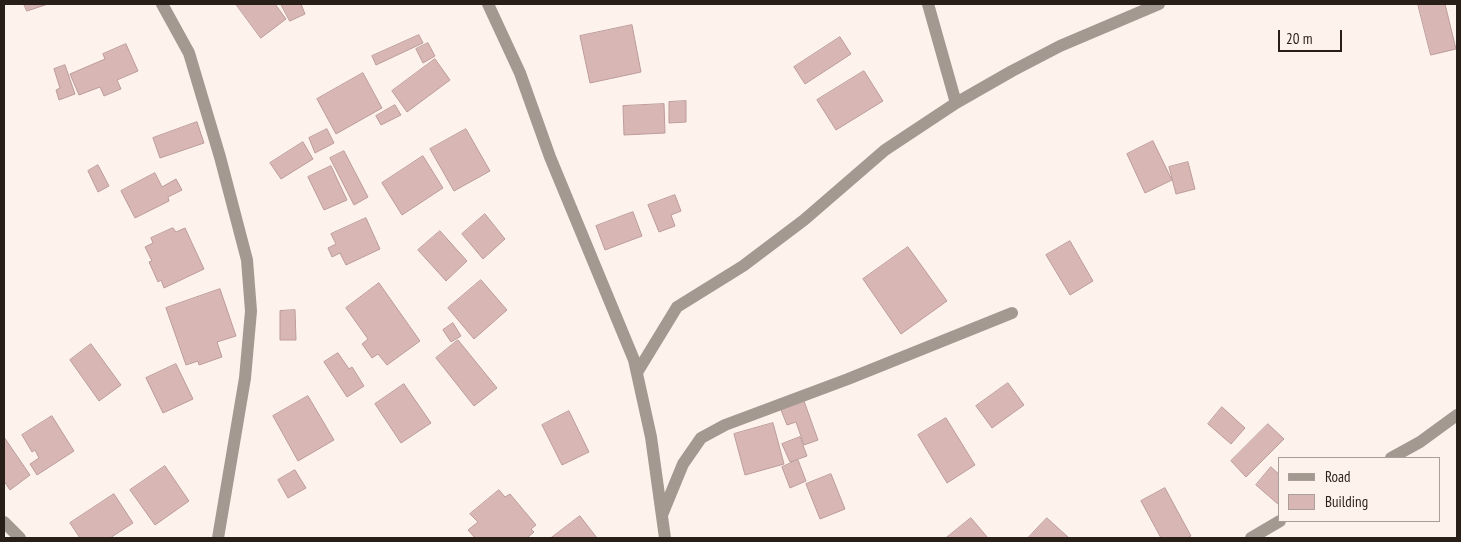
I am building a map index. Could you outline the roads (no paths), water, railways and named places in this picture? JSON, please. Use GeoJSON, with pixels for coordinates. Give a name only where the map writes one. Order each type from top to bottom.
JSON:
{"type":"FeatureCollection","features":[{"type":"Feature","properties":{"kind":"street"},"geometry":{"type":"LineString","coordinates":[[162,4],[189,53],[220,157],[247,260],[251,311],[245,378],[218,538]]}},
{"type":"Feature","properties":{"kind":"street"},"geometry":{"type":"LineString","coordinates":[[488,4],[520,73],[550,158],[638,371],[651,437],[665,538]]}},
{"type":"Feature","properties":{"kind":"street"},"geometry":{"type":"LineString","coordinates":[[928,4],[956,103]]}},
{"type":"Feature","properties":{"kind":"street"},"geometry":{"type":"LineString","coordinates":[[638,371],[678,307],[743,266],[804,220],[885,150],[956,103],[1060,46],[1159,4]]}},
{"type":"Feature","properties":{"kind":"street"},"geometry":{"type":"LineString","coordinates":[[662,516],[682,464],[701,438],[725,425],[848,379],[1012,313]]}},
{"type":"Feature","properties":{"kind":"street"},"geometry":{"type":"LineString","coordinates":[[1393,457],[1420,442],[1457,415]]}},
{"type":"Feature","properties":{"kind":"street"},"geometry":{"type":"LineString","coordinates":[[4,522],[20,538]]}},
{"type":"Feature","properties":{"kind":"street"},"geometry":{"type":"LineString","coordinates":[[1251,538],[1269,534],[1279,522]]}}]}
